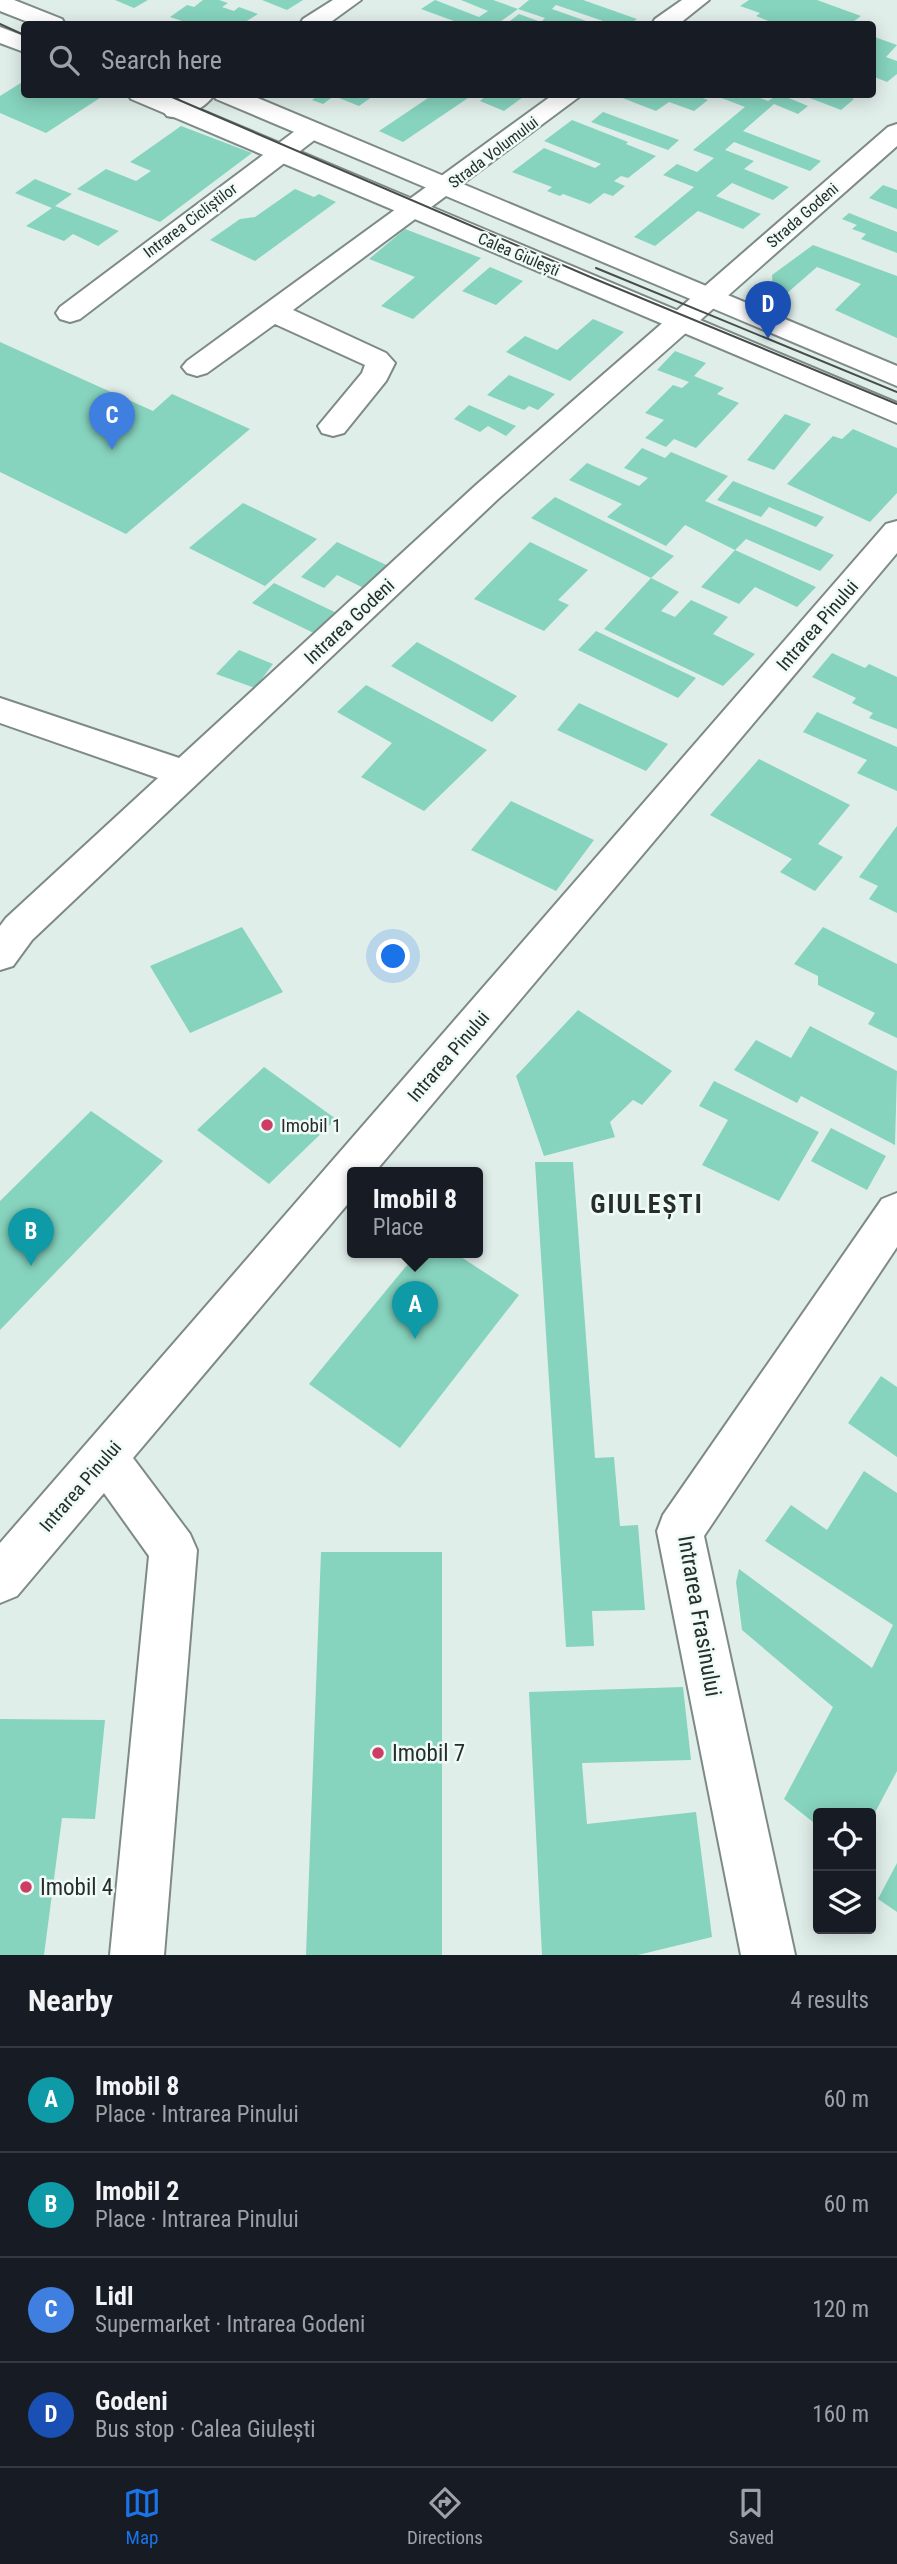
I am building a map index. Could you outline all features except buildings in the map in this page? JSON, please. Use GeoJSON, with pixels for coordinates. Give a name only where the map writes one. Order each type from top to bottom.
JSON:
{"type":"FeatureCollection","features":[{"type":"Feature","properties":{"kind":"street"},"geometry":{"type":"LineString","coordinates":[[317,21],[349,0]]}},
{"type":"Feature","properties":{"kind":"street"},"geometry":{"type":"LineString","coordinates":[[668,21],[697,0]]}},
{"type":"Feature","properties":{"kind":"street"},"geometry":{"type":"LineString","coordinates":[[1,2],[46,21]]}},
{"type":"Feature","properties":{"kind":"street"},"geometry":{"type":"LineString","coordinates":[[0,34],[21,44]]}},
{"type":"Feature","properties":{"kind":"street","name":"Calea Giulești"},"geometry":{"type":"LineString","coordinates":[[148,98],[897,414]]}},
{"type":"Feature","properties":{"kind":"street"},"geometry":{"type":"LineString","coordinates":[[176,111],[196,98]]}},
{"type":"Feature","properties":{"kind":"street","name":"Calea Giulești"},"geometry":{"type":"LineString","coordinates":[[235,98],[897,377]]}},
{"type":"Feature","properties":{"kind":"street","name":"Strada Volumului"},"geometry":{"type":"LineString","coordinates":[[197,367],[447,187],[565,98]]}},
{"type":"Feature","properties":{"kind":"street","name":"Intrarea Cicliștilor"},"geometry":{"type":"LineString","coordinates":[[70,313],[312,130]]}},
{"type":"Feature","properties":{"kind":"street","name":"Strada Godeni"},"geometry":{"type":"LineString","coordinates":[[707,298],[897,132]]}},
{"type":"Feature","properties":{"kind":"street","name":"Intrarea Godeni"},"geometry":{"type":"LineString","coordinates":[[0,956],[19,929],[487,492],[707,298]]}},
{"type":"Feature","properties":{"kind":"street"},"geometry":{"type":"LineString","coordinates":[[273,312],[380,363],[376,375],[333,426]]}},
{"type":"Feature","properties":{"kind":"street","name":"Intrarea Pinului"},"geometry":{"type":"LineString","coordinates":[[353,1167],[897,532]]}},
{"type":"Feature","properties":{"kind":"street"},"geometry":{"type":"LineString","coordinates":[[0,710],[185,774]]}},
{"type":"Feature","properties":{"kind":"street","name":"Intrarea Pinului"},"geometry":{"type":"LineString","coordinates":[[0,1579],[347,1174]]}},
{"type":"Feature","properties":{"kind":"street","name":"Intrarea Frasinului"},"geometry":{"type":"LineString","coordinates":[[768,1955],[680,1531],[897,1212]]}},
{"type":"Feature","properties":{"kind":"street"},"geometry":{"type":"LineString","coordinates":[[105,1457],[173,1550],[137,1955]]}},
{"type":"Feature","properties":{"kind":"tram line"},"geometry":{"type":"LineString","coordinates":[[0,24],[21,34]]}},
{"type":"Feature","properties":{"kind":"tram line"},"geometry":{"type":"LineString","coordinates":[[174,98],[595,279],[897,404]]}},
{"type":"Feature","properties":{"kind":"tram line"},"geometry":{"type":"LineString","coordinates":[[596,268],[897,392]]}},
{"type":"Feature","properties":{"kind":"place","name":"Godeni"},"geometry":{"type":"Point","coordinates":[768,339]}},
{"type":"Feature","properties":{"kind":"place","name":"Lidl"},"geometry":{"type":"Point","coordinates":[112,450]}},
{"type":"Feature","properties":{"kind":"place","name":"Imobil 1"},"geometry":{"type":"Point","coordinates":[267,1125]}},
{"type":"Feature","properties":{"kind":"place","name":"Imobil 2"},"geometry":{"type":"Point","coordinates":[31,1266]}},
{"type":"Feature","properties":{"kind":"place","name":"Imobil 8"},"geometry":{"type":"Point","coordinates":[415,1339]}},
{"type":"Feature","properties":{"kind":"place","name":"Imobil 7"},"geometry":{"type":"Point","coordinates":[378,1753]}},
{"type":"Feature","properties":{"kind":"place","name":"Imobil 4"},"geometry":{"type":"Point","coordinates":[26,1887]}},
{"type":"Feature","properties":{"kind":"district","name":"GIULEȘTI"},"geometry":{"type":"Point","coordinates":[647,1204]}}]}
